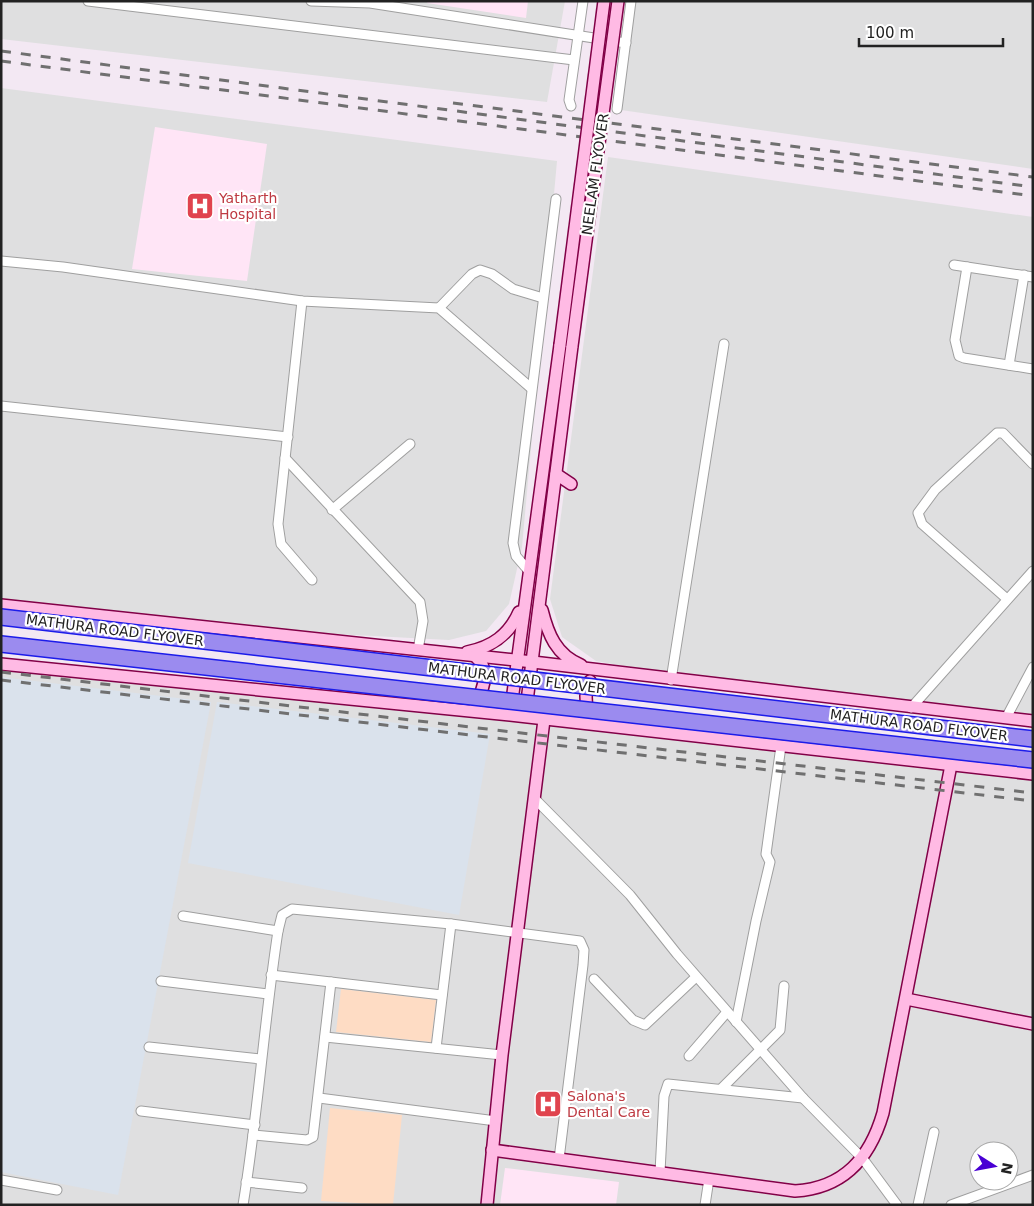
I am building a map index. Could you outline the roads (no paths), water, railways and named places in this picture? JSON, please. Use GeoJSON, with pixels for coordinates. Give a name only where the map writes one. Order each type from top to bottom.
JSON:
{"type":"FeatureCollection","features":[{"type":"Feature","properties":{"kind":"highway","name":"MATHURA ROAD FLYOVER"},"geometry":{"type":"LineString","coordinates":[[1,617],[1033,739]]}},
{"type":"Feature","properties":{"kind":"highway","name":"MATHURA ROAD FLYOVER"},"geometry":{"type":"LineString","coordinates":[[1,644],[1033,760]]}},
{"type":"Feature","properties":{"kind":"street"},"geometry":{"type":"LineString","coordinates":[[88,1],[574,60]]}},
{"type":"Feature","properties":{"kind":"street"},"geometry":{"type":"LineString","coordinates":[[311,1],[370,3],[626,43]]}},
{"type":"Feature","properties":{"kind":"street"},"geometry":{"type":"LineString","coordinates":[[570,106],[569,100],[574,60],[580,35],[583,1]]}},
{"type":"Feature","properties":{"kind":"street","name":"NEELAM FLYOVER"},"geometry":{"type":"LineString","coordinates":[[510,715],[515,660],[560,345],[604,1]]}},
{"type":"Feature","properties":{"kind":"street","name":"NEELAM FLYOVER"},"geometry":{"type":"LineString","coordinates":[[524,717],[533,662],[572,346],[618,1]]}},
{"type":"Feature","properties":{"kind":"street"},"geometry":{"type":"LineString","coordinates":[[617,109],[631,1]]}},
{"type":"Feature","properties":{"kind":"street"},"geometry":{"type":"LineString","coordinates":[[528,570],[516,556],[513,543],[556,199]]}},
{"type":"Feature","properties":{"kind":"street"},"geometry":{"type":"LineString","coordinates":[[1,261],[63,267],[302,300],[439,308],[532,388]]}},
{"type":"Feature","properties":{"kind":"street"},"geometry":{"type":"LineString","coordinates":[[954,265],[1028,276],[1009,365]]}},
{"type":"Feature","properties":{"kind":"street"},"geometry":{"type":"LineString","coordinates":[[968,267],[957,324],[956,349],[959,356],[1033,369]]}},
{"type":"Feature","properties":{"kind":"street"},"geometry":{"type":"LineString","coordinates":[[439,308],[472,274],[480,270],[492,274],[513,289],[543,298]]}},
{"type":"Feature","properties":{"kind":"street"},"geometry":{"type":"LineString","coordinates":[[302,300],[285,458],[279,538],[286,551],[312,580]]}},
{"type":"Feature","properties":{"kind":"street"},"geometry":{"type":"LineString","coordinates":[[671,680],[724,344]]}},
{"type":"Feature","properties":{"kind":"street"},"geometry":{"type":"LineString","coordinates":[[1,406],[288,437]]}},
{"type":"Feature","properties":{"kind":"street"},"geometry":{"type":"LineString","coordinates":[[1007,599],[922,524],[918,513],[935,490],[997,433],[1003,433],[1009,437],[1033,464]]}},
{"type":"Feature","properties":{"kind":"street"},"geometry":{"type":"LineString","coordinates":[[332,510],[410,444]]}},
{"type":"Feature","properties":{"kind":"street"},"geometry":{"type":"LineString","coordinates":[[285,458],[420,602],[424,621],[418,650]]}},
{"type":"Feature","properties":{"kind":"street"},"geometry":{"type":"LineString","coordinates":[[556,474],[571,484]]}},
{"type":"Feature","properties":{"kind":"street"},"geometry":{"type":"LineString","coordinates":[[911,708],[955,661],[1033,571]]}},
{"type":"Feature","properties":{"kind":"street"},"geometry":{"type":"LineString","coordinates":[[456,654],[481,649],[501,638],[515,622],[524,602]]}},
{"type":"Feature","properties":{"kind":"street"},"geometry":{"type":"LineString","coordinates":[[540,603],[546,627],[556,648],[572,662],[595,671]]}},
{"type":"Feature","properties":{"kind":"street"},"geometry":{"type":"LineString","coordinates":[[1,605],[533,662],[671,680],[1033,721]]}},
{"type":"Feature","properties":{"kind":"street"},"geometry":{"type":"LineString","coordinates":[[468,711],[482,692],[485,679],[483,665],[475,656]]}},
{"type":"Feature","properties":{"kind":"street"},"geometry":{"type":"LineString","coordinates":[[1,664],[510,715],[1033,774]]}},
{"type":"Feature","properties":{"kind":"street"},"geometry":{"type":"LineString","coordinates":[[1006,718],[1033,667]]}},
{"type":"Feature","properties":{"kind":"street"},"geometry":{"type":"LineString","coordinates":[[595,671],[589,682],[586,696],[588,718],[595,725]]}},
{"type":"Feature","properties":{"kind":"street"},"geometry":{"type":"LineString","coordinates":[[487,1205],[502,1055],[544,720]]}},
{"type":"Feature","properties":{"kind":"street"},"geometry":{"type":"LineString","coordinates":[[736,1022],[770,862],[766,854],[781,746]]}},
{"type":"Feature","properties":{"kind":"street"},"geometry":{"type":"LineString","coordinates":[[492,1150],[794,1191],[813,1190],[846,1173],[863,1159],[876,1136],[883,1113],[952,765]]}},
{"type":"Feature","properties":{"kind":"street"},"geometry":{"type":"LineString","coordinates":[[534,798],[630,895],[696,977],[761,1048],[803,1098],[863,1159],[897,1205]]}},
{"type":"Feature","properties":{"kind":"street"},"geometry":{"type":"LineString","coordinates":[[243,1205],[255,1125],[260,1058],[268,994],[278,931],[284,912],[296,908],[451,924],[580,941],[584,950],[558,1159]]}},
{"type":"Feature","properties":{"kind":"street"},"geometry":{"type":"LineString","coordinates":[[183,916],[278,931]]}},
{"type":"Feature","properties":{"kind":"street"},"geometry":{"type":"LineString","coordinates":[[436,1048],[451,924]]}},
{"type":"Feature","properties":{"kind":"street"},"geometry":{"type":"LineString","coordinates":[[271,975],[442,995]]}},
{"type":"Feature","properties":{"kind":"street"},"geometry":{"type":"LineString","coordinates":[[594,979],[633,1020],[645,1024],[696,977]]}},
{"type":"Feature","properties":{"kind":"street"},"geometry":{"type":"LineString","coordinates":[[161,981],[268,994]]}},
{"type":"Feature","properties":{"kind":"street"},"geometry":{"type":"LineString","coordinates":[[253,1135],[310,1138],[314,1133],[331,982]]}},
{"type":"Feature","properties":{"kind":"street"},"geometry":{"type":"LineString","coordinates":[[721,1089],[780,1030],[784,986]]}},
{"type":"Feature","properties":{"kind":"street"},"geometry":{"type":"LineString","coordinates":[[906,999],[1033,1024]]}},
{"type":"Feature","properties":{"kind":"street"},"geometry":{"type":"LineString","coordinates":[[689,1056],[727,1012]]}},
{"type":"Feature","properties":{"kind":"street"},"geometry":{"type":"LineString","coordinates":[[325,1037],[502,1055]]}},
{"type":"Feature","properties":{"kind":"street"},"geometry":{"type":"LineString","coordinates":[[149,1047],[260,1058]]}},
{"type":"Feature","properties":{"kind":"street"},"geometry":{"type":"LineString","coordinates":[[660,1172],[664,1096],[668,1084],[803,1098]]}},
{"type":"Feature","properties":{"kind":"street"},"geometry":{"type":"LineString","coordinates":[[319,1098],[496,1122]]}},
{"type":"Feature","properties":{"kind":"street"},"geometry":{"type":"LineString","coordinates":[[141,1111],[255,1125]]}},
{"type":"Feature","properties":{"kind":"street"},"geometry":{"type":"LineString","coordinates":[[918,1205],[934,1132]]}},
{"type":"Feature","properties":{"kind":"street"},"geometry":{"type":"LineString","coordinates":[[951,1205],[1033,1175]]}},
{"type":"Feature","properties":{"kind":"street"},"geometry":{"type":"LineString","coordinates":[[704,1205],[709,1179]]}},
{"type":"Feature","properties":{"kind":"street"},"geometry":{"type":"LineString","coordinates":[[1,1180],[57,1190]]}},
{"type":"Feature","properties":{"kind":"street"},"geometry":{"type":"LineString","coordinates":[[246,1182],[302,1188]]}},
{"type":"Feature","properties":{"kind":"railway"},"geometry":{"type":"LineString","coordinates":[[1,51],[1033,187]]}},
{"type":"Feature","properties":{"kind":"railway"},"geometry":{"type":"LineString","coordinates":[[1,61],[1033,196]]}},
{"type":"Feature","properties":{"kind":"railway"},"geometry":{"type":"LineString","coordinates":[[453,103],[1033,177]]}},
{"type":"Feature","properties":{"kind":"railway"},"geometry":{"type":"LineString","coordinates":[[1,672],[1033,793]]}},
{"type":"Feature","properties":{"kind":"railway"},"geometry":{"type":"LineString","coordinates":[[1,680],[1033,801]]}},
{"type":"Feature","properties":{"kind":"place","name":"Yatharth Hospital"},"geometry":{"type":"Point","coordinates":[200,206]}},
{"type":"Feature","properties":{"kind":"place","name":"Salona's Dental Care"},"geometry":{"type":"Point","coordinates":[548,1104]}}]}
